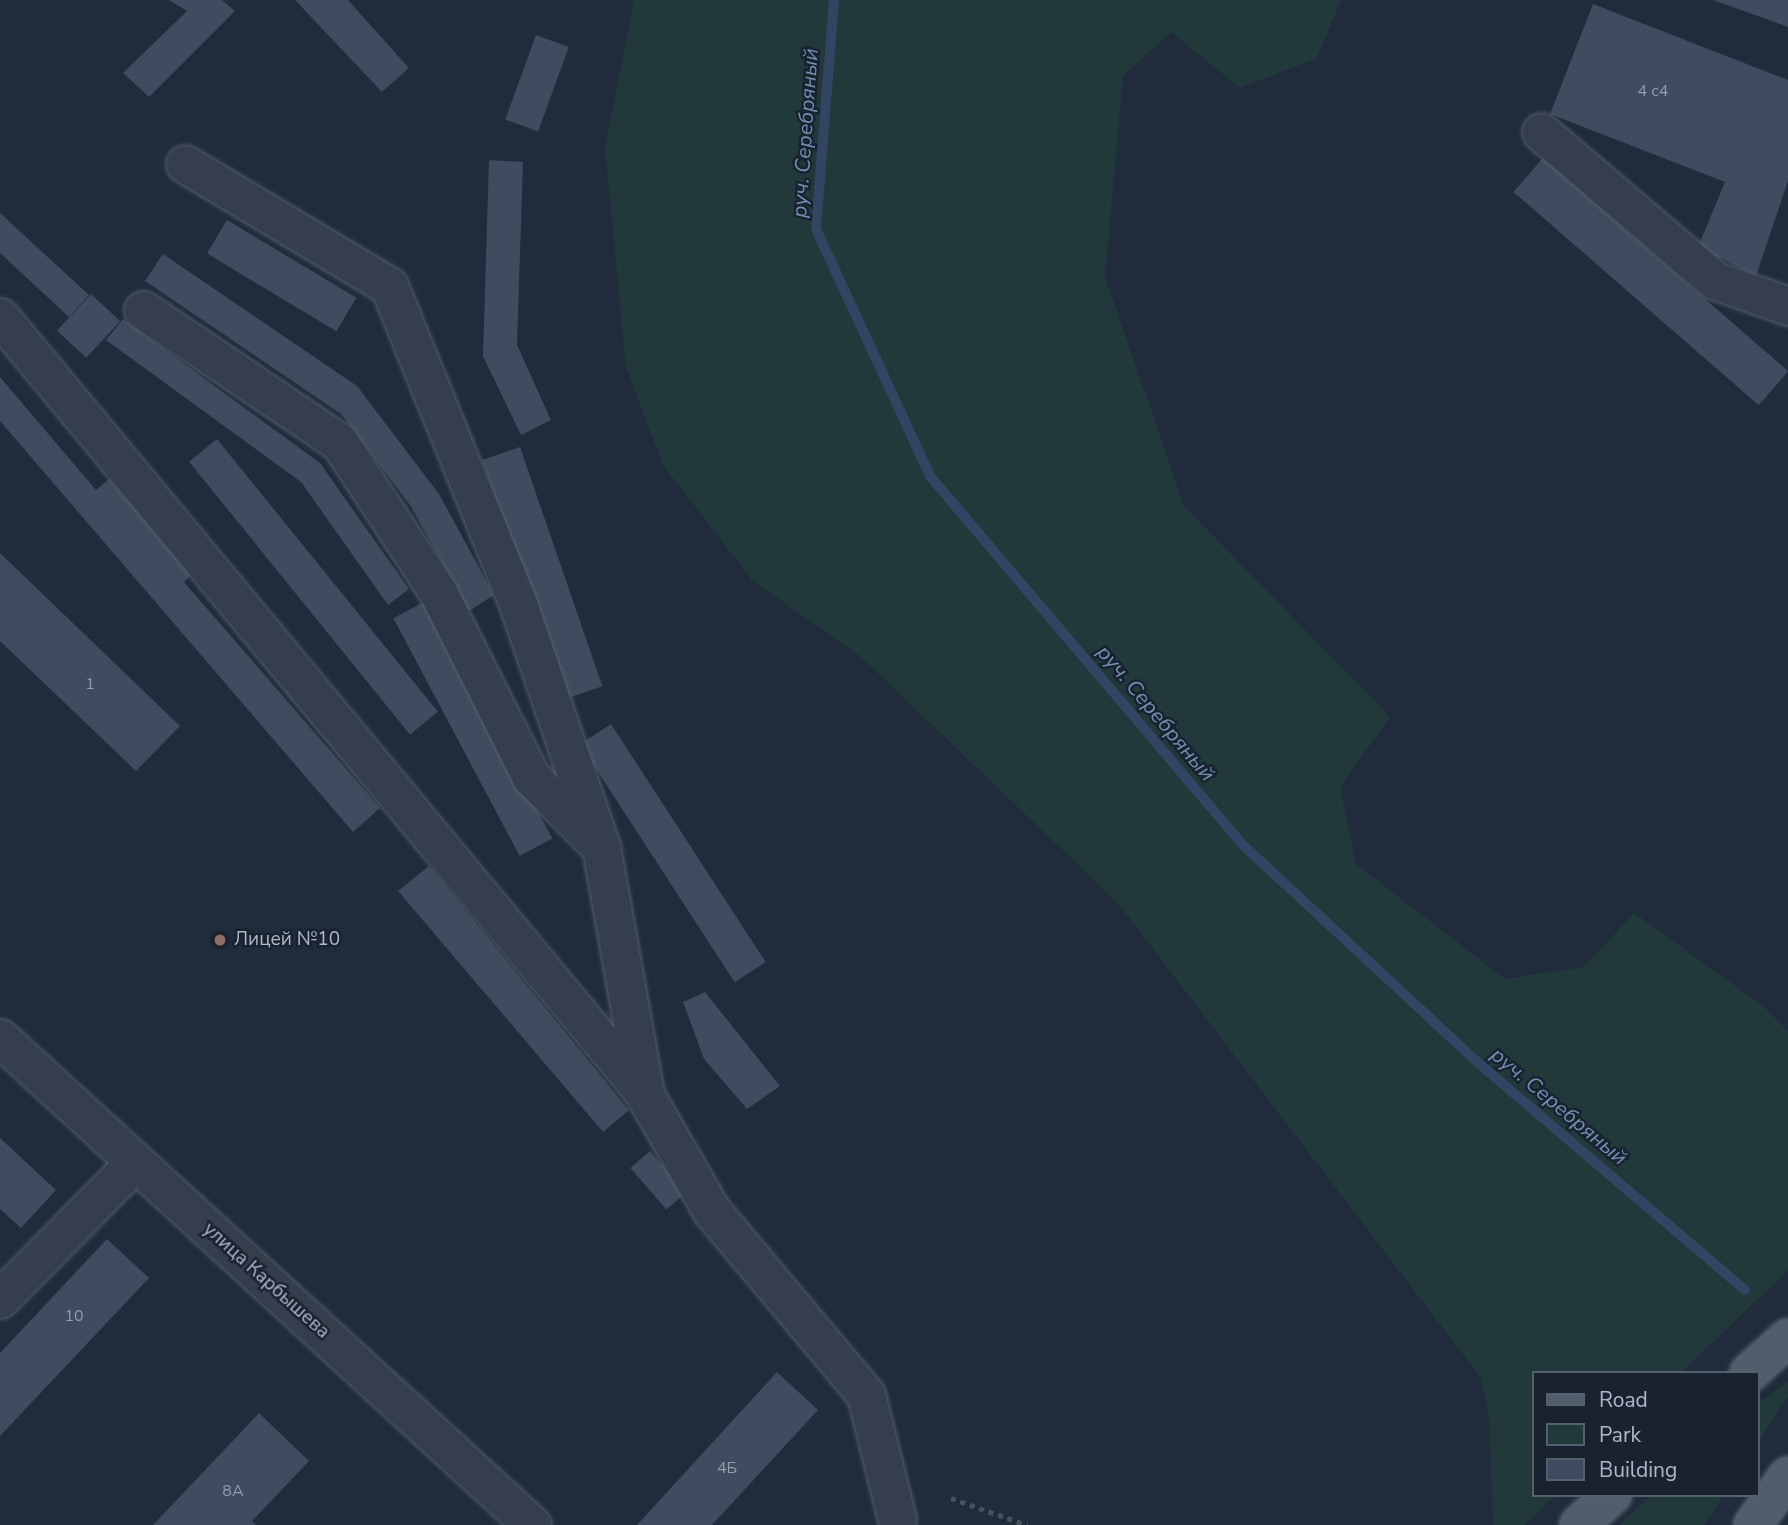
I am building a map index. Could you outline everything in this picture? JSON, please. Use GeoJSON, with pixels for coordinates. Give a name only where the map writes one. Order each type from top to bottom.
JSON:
{"type":"FeatureCollection","features":[{"type":"Feature","properties":{"kind":"main road"},"geometry":{"type":"LineString","coordinates":[[1751,1371],[1788,1338]]}},
{"type":"Feature","properties":{"kind":"main road"},"geometry":{"type":"LineString","coordinates":[[1753,1525],[1788,1476]]}},
{"type":"Feature","properties":{"kind":"main road"},"geometry":{"type":"LineString","coordinates":[[1579,1525],[1610,1497]]}},
{"type":"Feature","properties":{"kind":"street"},"geometry":{"type":"LineString","coordinates":[[1541,132],[1714,280],[1788,306]]}},
{"type":"Feature","properties":{"kind":"street"},"geometry":{"type":"LineString","coordinates":[[185,164],[389,286],[518,604],[601,847],[645,1095]]}},
{"type":"Feature","properties":{"kind":"street"},"geometry":{"type":"LineString","coordinates":[[143,310],[340,443],[438,592],[531,777],[601,847]]}},
{"type":"Feature","properties":{"kind":"street"},"geometry":{"type":"LineString","coordinates":[[0,317],[645,1095],[711,1210],[866,1395],[894,1523]]}},
{"type":"Feature","properties":{"kind":"street","name":"улица Карбышева"},"geometry":{"type":"LineString","coordinates":[[0,1038],[532,1525]]}},
{"type":"Feature","properties":{"kind":"street"},"geometry":{"type":"LineString","coordinates":[[7,1276],[135,1162]]}},
{"type":"Feature","properties":{"kind":"path"},"geometry":{"type":"LineString","coordinates":[[951,1498],[1027,1525]]}},
{"type":"Feature","properties":{"kind":"green space"},"geometry":{"type":"Polygon","coordinates":[[[634,0],[1341,0],[1317,58],[1240,88],[1171,32],[1123,76],[1105,277],[1184,506],[1390,717],[1340,787],[1356,864],[1505,979],[1584,967],[1634,913],[1763,1006],[1788,1031],[1788,1270],[1683,1371],[1532,1371],[1532,1497],[1553,1497],[1524,1525],[1493,1525],[1489,1418],[1481,1378],[1118,903],[860,656],[752,580],[663,465],[626,367],[605,147],[634,0]]]}},
{"type":"Feature","properties":{"kind":"green space"},"geometry":{"type":"Polygon","coordinates":[[[1788,1381],[1788,1396],[1760,1440],[1760,1402],[1788,1381]]]}},
{"type":"Feature","properties":{"kind":"green space"},"geometry":{"type":"Polygon","coordinates":[[[1650,1497],[1723,1497],[1704,1525],[1619,1525],[1650,1497]]]}},
{"type":"Feature","properties":{"kind":"building"},"geometry":{"type":"Polygon","coordinates":[[[169,0],[222,0],[235,11],[149,97],[123,73],[187,11],[169,0]]]}},
{"type":"Feature","properties":{"kind":"building"},"geometry":{"type":"Polygon","coordinates":[[[295,0],[348,0],[409,68],[382,92],[295,0]]]}},
{"type":"Feature","properties":{"kind":"building"},"geometry":{"type":"Polygon","coordinates":[[[1713,0],[1788,0],[1788,27],[1713,0]]]}},
{"type":"Feature","properties":{"kind":"building"},"geometry":{"type":"Polygon","coordinates":[[[1593,4],[1788,80],[1788,181],[1756,276],[1698,247],[1725,182],[1550,114],[1593,4]]]}},
{"type":"Feature","properties":{"kind":"building"},"geometry":{"type":"Polygon","coordinates":[[[536,35],[569,47],[538,132],[505,120],[536,35]]]}},
{"type":"Feature","properties":{"kind":"building"},"geometry":{"type":"Polygon","coordinates":[[[1543,158],[1788,371],[1759,405],[1513,192],[1543,158]]]}},
{"type":"Feature","properties":{"kind":"building"},"geometry":{"type":"Polygon","coordinates":[[[489,160],[523,162],[517,345],[551,420],[521,435],[483,356],[489,160]]]}},
{"type":"Feature","properties":{"kind":"building"},"geometry":{"type":"Polygon","coordinates":[[[0,213],[89,295],[69,317],[0,253],[0,213]]]}},
{"type":"Feature","properties":{"kind":"building"},"geometry":{"type":"Polygon","coordinates":[[[227,220],[356,298],[336,331],[207,253],[227,220]]]}},
{"type":"Feature","properties":{"kind":"building"},"geometry":{"type":"Polygon","coordinates":[[[163,254],[357,386],[439,494],[494,595],[469,611],[410,505],[341,414],[145,281],[163,254]]]}},
{"type":"Feature","properties":{"kind":"building"},"geometry":{"type":"Polygon","coordinates":[[[91,294],[120,321],[86,358],[57,331],[91,294]]]}},
{"type":"Feature","properties":{"kind":"building"},"geometry":{"type":"Polygon","coordinates":[[[123,319],[320,463],[409,589],[388,605],[301,482],[106,340],[123,319]]]}},
{"type":"Feature","properties":{"kind":"building"},"geometry":{"type":"Polygon","coordinates":[[[0,377],[96,490],[109,479],[193,574],[184,582],[380,808],[353,832],[0,421],[0,377]]]}},
{"type":"Feature","properties":{"kind":"building"},"geometry":{"type":"Polygon","coordinates":[[[217,439],[438,712],[410,734],[189,462],[217,439]]]}},
{"type":"Feature","properties":{"kind":"building"},"geometry":{"type":"Polygon","coordinates":[[[520,447],[602,686],[565,699],[482,460],[520,447]]]}},
{"type":"Feature","properties":{"kind":"building"},"geometry":{"type":"Polygon","coordinates":[[[0,553],[180,726],[136,771],[0,641],[0,553]]]}},
{"type":"Feature","properties":{"kind":"building"},"geometry":{"type":"Polygon","coordinates":[[[426,601],[552,839],[520,856],[393,618],[426,601]]]}},
{"type":"Feature","properties":{"kind":"building"},"geometry":{"type":"Polygon","coordinates":[[[611,724],[766,962],[735,982],[580,744],[611,724]]]}},
{"type":"Feature","properties":{"kind":"building"},"geometry":{"type":"Polygon","coordinates":[[[429,866],[629,1110],[603,1132],[398,891],[429,866]]]}},
{"type":"Feature","properties":{"kind":"building"},"geometry":{"type":"Polygon","coordinates":[[[705,992],[780,1086],[747,1109],[704,1059],[683,1002],[705,992]]]}},
{"type":"Feature","properties":{"kind":"building"},"geometry":{"type":"Polygon","coordinates":[[[0,1138],[56,1190],[21,1228],[0,1209],[0,1138]]]}},
{"type":"Feature","properties":{"kind":"building"},"geometry":{"type":"Polygon","coordinates":[[[650,1151],[686,1193],[666,1210],[630,1168],[650,1151]]]}},
{"type":"Feature","properties":{"kind":"building"},"geometry":{"type":"Polygon","coordinates":[[[107,1239],[149,1278],[0,1436],[0,1353],[107,1239]]]}},
{"type":"Feature","properties":{"kind":"building"},"geometry":{"type":"Polygon","coordinates":[[[777,1372],[818,1410],[712,1525],[637,1525],[777,1372]]]}},
{"type":"Feature","properties":{"kind":"building"},"geometry":{"type":"Polygon","coordinates":[[[259,1413],[309,1461],[252,1521],[256,1525],[153,1525],[259,1413]]]}},
{"type":"Feature","properties":{"kind":"waterway","name":"руч. Серебряный"},"geometry":{"type":"LineString","coordinates":[[834,0],[816,229],[930,476],[1243,845],[1476,1061],[1745,1290]]}},
{"type":"Feature","properties":{"kind":"place","name":"Лицей №10"},"geometry":{"type":"Point","coordinates":[220,940]}}]}
